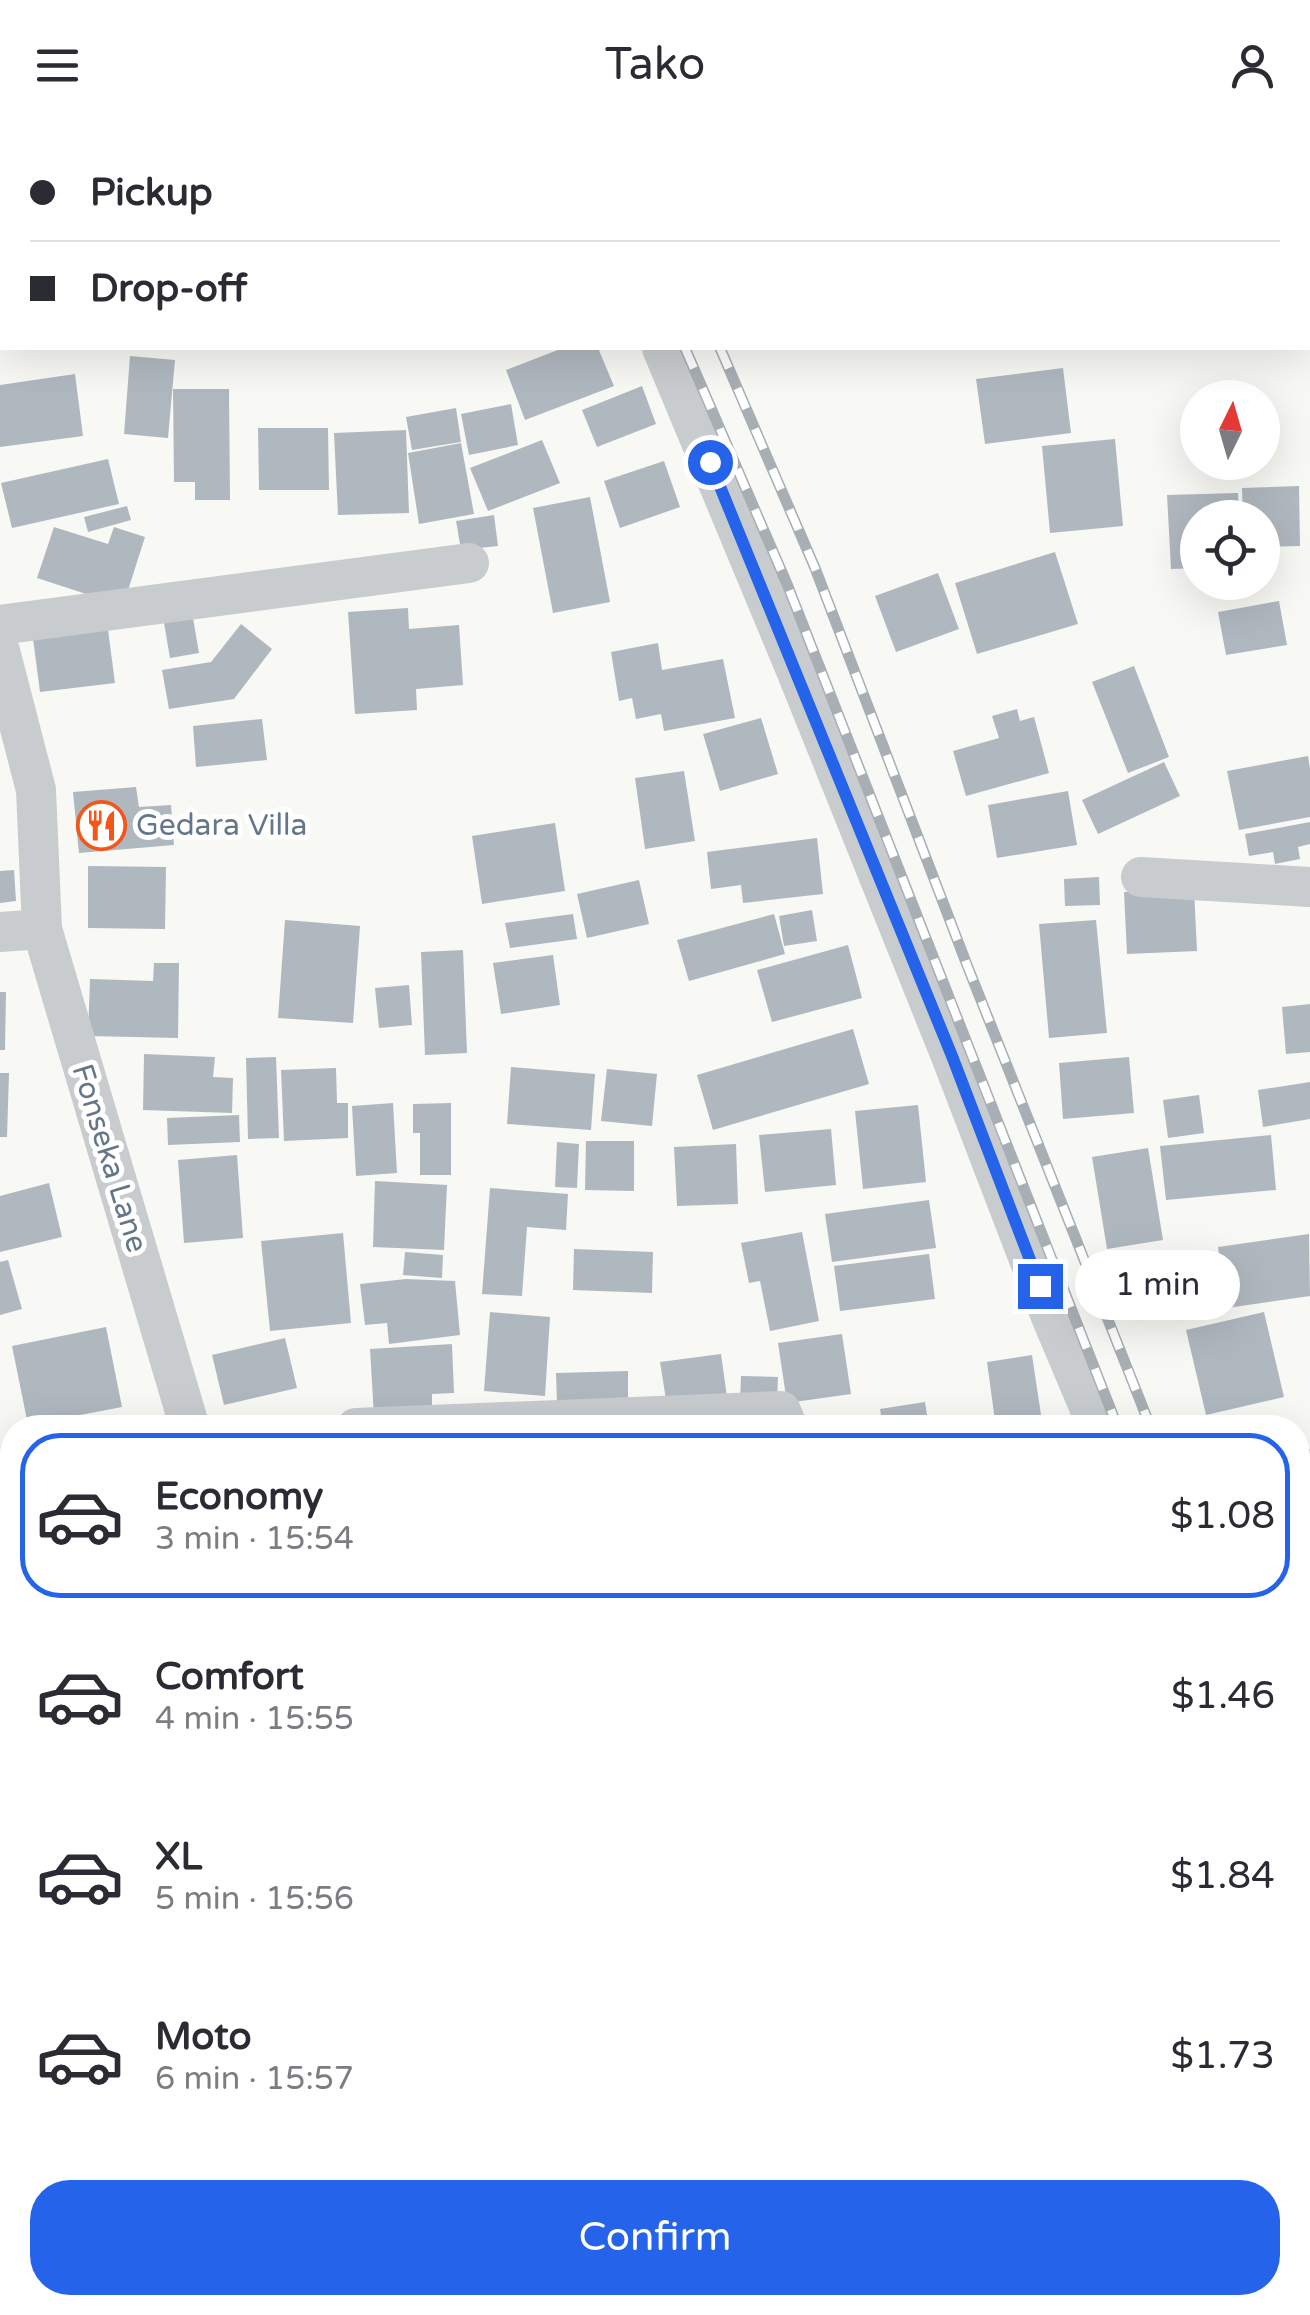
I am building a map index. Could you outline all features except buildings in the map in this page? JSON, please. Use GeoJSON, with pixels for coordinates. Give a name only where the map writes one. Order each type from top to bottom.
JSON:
{"type":"FeatureCollection","features":[{"type":"Feature","properties":{"kind":"street"},"geometry":{"type":"LineString","coordinates":[[663,350],[952,1056],[1052,1320],[1092,1415]]}},
{"type":"Feature","properties":{"kind":"street"},"geometry":{"type":"LineString","coordinates":[[0,625],[469,563]]}},
{"type":"Feature","properties":{"kind":"street","name":"Fonseka Lane"},"geometry":{"type":"LineString","coordinates":[[0,652],[36,790],[42,929],[186,1415]]}},
{"type":"Feature","properties":{"kind":"street"},"geometry":{"type":"LineString","coordinates":[[1140,877],[1310,887]]}},
{"type":"Feature","properties":{"kind":"street"},"geometry":{"type":"LineString","coordinates":[[0,932],[42,929]]}},
{"type":"Feature","properties":{"kind":"street"},"geometry":{"type":"LineString","coordinates":[[681,1415],[781,1411],[783,1415]]}},
{"type":"Feature","properties":{"kind":"railway"},"geometry":{"type":"LineString","coordinates":[[686,350],[787,584],[1113,1415]]}},
{"type":"Feature","properties":{"kind":"railway"},"geometry":{"type":"LineString","coordinates":[[721,350],[815,568],[1146,1415]]}},
{"type":"Feature","properties":{"kind":"place","name":"Gedara Villa"},"geometry":{"type":"Point","coordinates":[101,825]}},
{"type":"Feature","properties":{"kind":"route"},"geometry":{"type":"LineString","coordinates":[[710,462],[952,1056],[1040,1286]]}}]}
